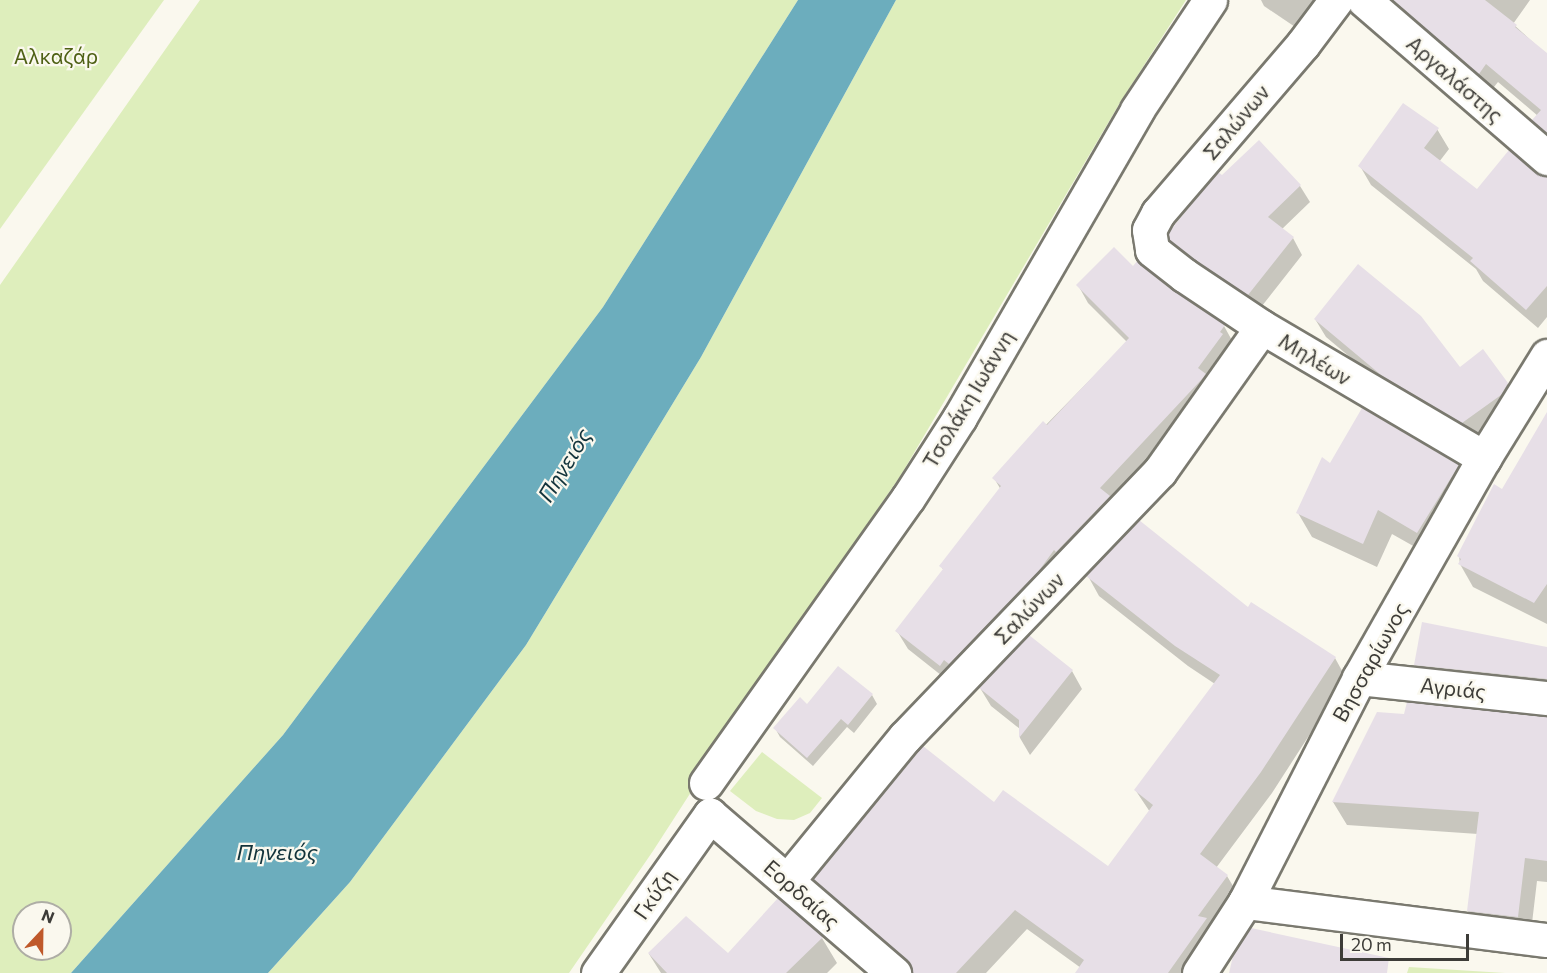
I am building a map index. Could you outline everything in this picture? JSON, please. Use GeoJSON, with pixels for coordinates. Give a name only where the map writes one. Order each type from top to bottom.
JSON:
{"type":"FeatureCollection","features":[{"type":"Feature","properties":{"kind":"street","name":"Τσολάκη Ιωάννη"},"geometry":{"type":"LineString","coordinates":[[705,783],[908,498],[960,417],[1137,110],[1210,0]]}},
{"type":"Feature","properties":{"kind":"street","name":"Σαλώνων"},"geometry":{"type":"LineString","coordinates":[[1152,250],[1149,230],[1158,213],[1303,44],[1336,0]]}},
{"type":"Feature","properties":{"kind":"street","name":"Αργαλάστης"},"geometry":{"type":"LineString","coordinates":[[1364,0],[1547,158]]}},
{"type":"Feature","properties":{"kind":"street","name":"Μηλέων"},"geometry":{"type":"LineString","coordinates":[[1152,250],[1184,275],[1262,327],[1484,458]]}},
{"type":"Feature","properties":{"kind":"street","name":"Σαλώνων"},"geometry":{"type":"LineString","coordinates":[[787,881],[905,737],[1160,471],[1262,327]]}},
{"type":"Feature","properties":{"kind":"street","name":"Βησσαρίωνος"},"geometry":{"type":"LineString","coordinates":[[1199,973],[1245,902],[1359,678],[1484,458],[1547,356]]}},
{"type":"Feature","properties":{"kind":"street","name":"Αγριάς"},"geometry":{"type":"LineString","coordinates":[[1359,678],[1547,698]]}},
{"type":"Feature","properties":{"kind":"street","name":"Εορδαίας"},"geometry":{"type":"LineString","coordinates":[[710,815],[894,973]]}},
{"type":"Feature","properties":{"kind":"street","name":"Γκύζη"},"geometry":{"type":"LineString","coordinates":[[598,973],[710,815]]}},
{"type":"Feature","properties":{"kind":"street"},"geometry":{"type":"LineString","coordinates":[[1245,902],[1547,940]]}},
{"type":"Feature","properties":{"kind":"green space","name":"Αλκαζάρ"},"geometry":{"type":"Polygon","coordinates":[[[0,0],[164,0],[0,229],[0,0]]]}},
{"type":"Feature","properties":{"kind":"green space"},"geometry":{"type":"Polygon","coordinates":[[[200,0],[798,0],[603,307],[283,735],[71,973],[0,973],[0,285],[200,0]]]}},
{"type":"Feature","properties":{"kind":"green space"},"geometry":{"type":"Polygon","coordinates":[[[896,0],[1186,0],[1121,101],[901,475],[815,600],[653,851],[569,973],[268,973],[350,882],[526,645],[701,357],[896,0]]]}},
{"type":"Feature","properties":{"kind":"green space"},"geometry":{"type":"Polygon","coordinates":[[[762,752],[822,798],[810,813],[794,820],[777,819],[756,811],[730,791],[762,752]]]}},
{"type":"Feature","properties":{"kind":"green space"},"geometry":{"type":"Polygon","coordinates":[[[1409,967],[1505,973],[1407,973],[1409,967]]]}},
{"type":"Feature","properties":{"kind":"water","name":"Πηνειός"},"geometry":{"type":"Polygon","coordinates":[[[798,0],[896,0],[701,357],[526,645],[350,882],[268,973],[71,973],[283,735],[603,307],[798,0]]]}},
{"type":"Feature","properties":{"kind":"building"},"geometry":{"type":"Polygon","coordinates":[[[1393,0],[1485,0],[1517,25],[1515,27],[1547,53],[1547,133],[1532,120],[1541,110],[1486,64],[1479,74],[1393,0]]]}},
{"type":"Feature","properties":{"kind":"building"},"geometry":{"type":"Polygon","coordinates":[[[1403,103],[1439,128],[1424,148],[1477,189],[1509,150],[1535,172],[1547,176],[1547,286],[1526,310],[1470,261],[1473,258],[1358,166],[1403,103]]]}},
{"type":"Feature","properties":{"kind":"building"},"geometry":{"type":"Polygon","coordinates":[[[1259,140],[1301,185],[1268,217],[1294,237],[1248,295],[1169,240],[1168,233],[1218,172],[1222,175],[1259,140]]]}},
{"type":"Feature","properties":{"kind":"building"},"geometry":{"type":"Polygon","coordinates":[[[1114,247],[1133,266],[1138,260],[1173,290],[1225,325],[1220,332],[1223,334],[1198,368],[1206,374],[1100,488],[1110,496],[1056,552],[1054,550],[1038,572],[949,664],[944,660],[940,666],[895,631],[943,569],[939,566],[1001,486],[992,478],[1043,421],[1047,425],[1129,338],[1076,285],[1114,247]]]}},
{"type":"Feature","properties":{"kind":"building"},"geometry":{"type":"Polygon","coordinates":[[[1358,264],[1421,316],[1460,367],[1483,349],[1508,383],[1501,395],[1462,423],[1381,375],[1314,319],[1358,264]]]}},
{"type":"Feature","properties":{"kind":"building"},"geometry":{"type":"Polygon","coordinates":[[[1362,408],[1459,465],[1417,533],[1378,510],[1363,544],[1296,513],[1322,457],[1330,463],[1362,408]]]}},
{"type":"Feature","properties":{"kind":"building"},"geometry":{"type":"Polygon","coordinates":[[[1547,412],[1547,584],[1534,603],[1458,564],[1461,559],[1457,556],[1494,484],[1502,489],[1547,412]]]}},
{"type":"Feature","properties":{"kind":"building"},"geometry":{"type":"Polygon","coordinates":[[[1139,520],[1248,607],[1251,602],[1336,657],[1261,772],[1200,854],[1228,875],[1198,916],[1207,918],[1168,973],[1075,973],[1084,960],[1015,910],[956,973],[912,973],[906,959],[813,879],[923,746],[994,802],[1003,790],[1108,866],[1153,805],[1134,790],[1220,675],[1175,646],[1086,576],[1139,520]]]}},
{"type":"Feature","properties":{"kind":"building"},"geometry":{"type":"Polygon","coordinates":[[[1422,622],[1547,647],[1547,679],[1414,665],[1422,622]]]}},
{"type":"Feature","properties":{"kind":"building"},"geometry":{"type":"Polygon","coordinates":[[[1029,635],[1073,670],[1019,738],[1019,720],[978,687],[1029,635]]]}},
{"type":"Feature","properties":{"kind":"building"},"geometry":{"type":"Polygon","coordinates":[[[838,666],[873,694],[848,725],[841,719],[807,758],[773,728],[800,697],[807,704],[838,666]]]}},
{"type":"Feature","properties":{"kind":"building"},"geometry":{"type":"Polygon","coordinates":[[[1407,702],[1547,716],[1547,861],[1525,858],[1518,917],[1467,911],[1479,812],[1332,802],[1377,712],[1404,714],[1407,702]]]}},
{"type":"Feature","properties":{"kind":"building"},"geometry":{"type":"Polygon","coordinates":[[[778,898],[823,937],[786,973],[667,973],[648,953],[686,916],[728,953],[778,898]]]}},
{"type":"Feature","properties":{"kind":"building"},"geometry":{"type":"Polygon","coordinates":[[[1251,928],[1389,958],[1387,973],[1229,973],[1233,956],[1251,928]]]}}]}
